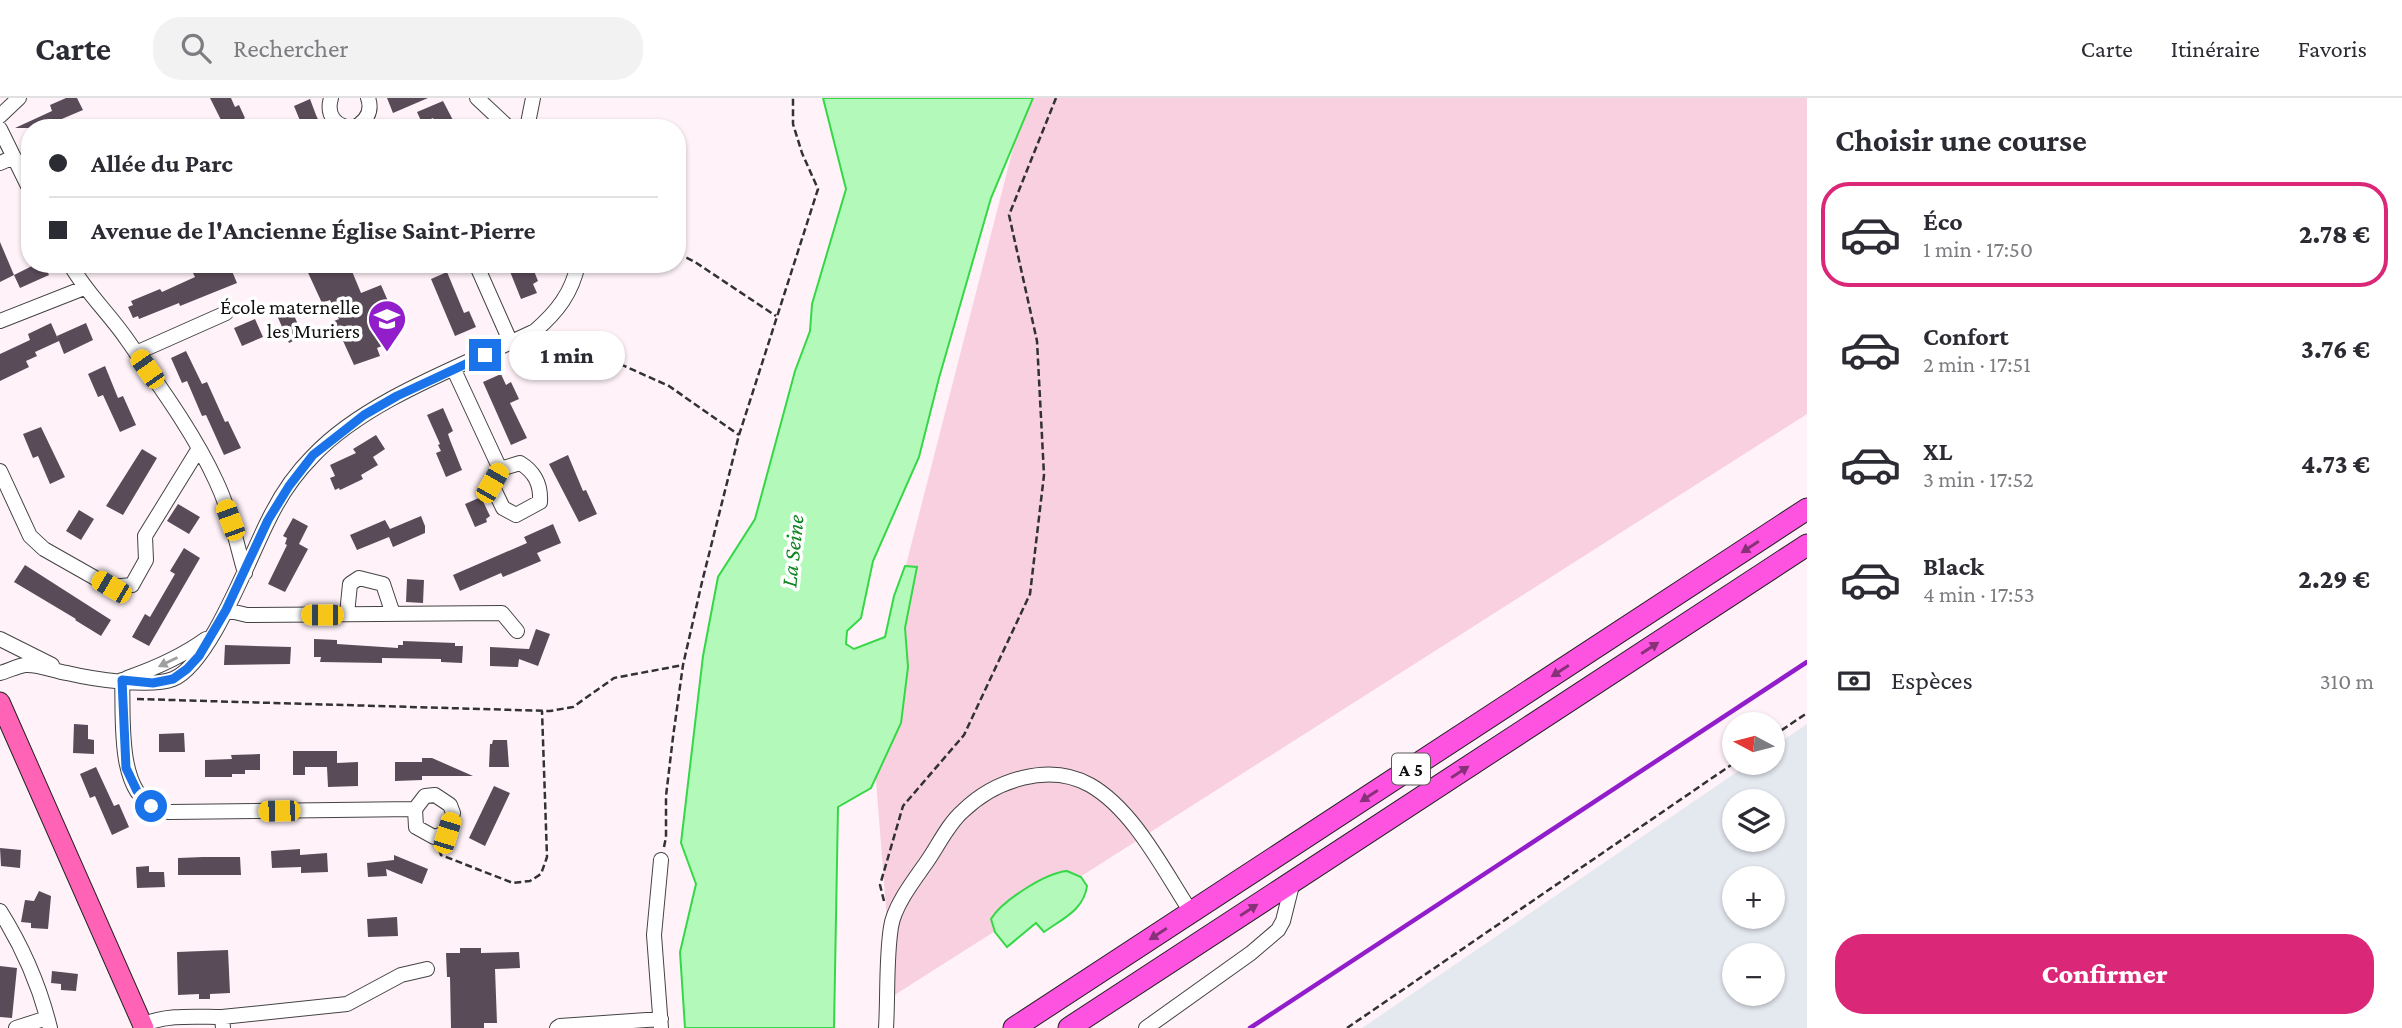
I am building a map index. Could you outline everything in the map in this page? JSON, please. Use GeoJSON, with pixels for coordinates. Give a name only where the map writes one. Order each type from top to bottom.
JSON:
{"type":"FeatureCollection","features":[{"type":"Feature","properties":{"kind":"highway","name":"A 5"},"geometry":{"type":"LineString","coordinates":[[1014,1028],[1807,509]]}},
{"type":"Feature","properties":{"kind":"highway","name":"A 5"},"geometry":{"type":"LineString","coordinates":[[1069,1028],[1807,545]]}},
{"type":"Feature","properties":{"kind":"main road"},"geometry":{"type":"LineString","coordinates":[[0,702],[143,1027]]}},
{"type":"Feature","properties":{"kind":"street"},"geometry":{"type":"LineString","coordinates":[[0,116],[2,111],[19,98]]}},
{"type":"Feature","properties":{"kind":"street"},"geometry":{"type":"LineString","coordinates":[[331,98],[328,106],[334,119]]}},
{"type":"Feature","properties":{"kind":"street"},"geometry":{"type":"LineString","coordinates":[[367,119],[370,111],[368,98]]}},
{"type":"Feature","properties":{"kind":"street"},"geometry":{"type":"LineString","coordinates":[[477,98],[499,119]]}},
{"type":"Feature","properties":{"kind":"street"},"geometry":{"type":"LineString","coordinates":[[529,119],[533,98]]}},
{"type":"Feature","properties":{"kind":"street"},"geometry":{"type":"LineString","coordinates":[[0,129],[7,160],[21,178]]}},
{"type":"Feature","properties":{"kind":"street"},"geometry":{"type":"LineString","coordinates":[[75,273],[84,288],[127,339],[170,401],[216,481],[245,573]]}},
{"type":"Feature","properties":{"kind":"street"},"geometry":{"type":"LineString","coordinates":[[480,273],[511,343]]}},
{"type":"Feature","properties":{"kind":"street"},"geometry":{"type":"LineString","coordinates":[[0,673],[26,665],[69,674],[122,680],[160,667],[186,653],[210,636],[245,573],[268,520],[313,455],[364,415],[397,396],[535,331],[552,317],[567,297],[575,273]]}},
{"type":"Feature","properties":{"kind":"street"},"geometry":{"type":"LineString","coordinates":[[0,321],[84,288]]}},
{"type":"Feature","properties":{"kind":"street"},"geometry":{"type":"LineString","coordinates":[[136,353],[226,313]]}},
{"type":"Feature","properties":{"kind":"street"},"geometry":{"type":"LineString","coordinates":[[454,370],[500,469]]}},
{"type":"Feature","properties":{"kind":"street"},"geometry":{"type":"LineString","coordinates":[[0,471],[30,536],[44,549],[111,587],[132,585],[146,560],[145,536],[198,450]]}},
{"type":"Feature","properties":{"kind":"street"},"geometry":{"type":"LineString","coordinates":[[347,614],[350,584],[359,578],[383,584],[393,614]]}},
{"type":"Feature","properties":{"kind":"street"},"geometry":{"type":"LineString","coordinates":[[226,610],[247,615],[502,613],[517,631]]}},
{"type":"Feature","properties":{"kind":"street"},"geometry":{"type":"LineString","coordinates":[[0,639],[69,674]]}},
{"type":"Feature","properties":{"kind":"street"},"geometry":{"type":"LineString","coordinates":[[122,680],[126,768],[137,791],[151,806],[169,812],[415,809]]}},
{"type":"Feature","properties":{"kind":"street"},"geometry":{"type":"LineString","coordinates":[[886,1028],[891,925],[909,887],[962,811],[1001,785],[1042,774],[1078,779],[1109,799],[1144,840],[1191,912]]}},
{"type":"Feature","properties":{"kind":"street"},"geometry":{"type":"LineString","coordinates":[[435,795],[450,805],[453,813],[447,833],[434,837],[416,827],[415,809],[425,796],[435,795]]}},
{"type":"Feature","properties":{"kind":"street"},"geometry":{"type":"LineString","coordinates":[[557,1028],[661,1024],[654,935],[661,860]]}},
{"type":"Feature","properties":{"kind":"street"},"geometry":{"type":"LineString","coordinates":[[1146,1028],[1251,953],[1278,930],[1283,921],[1293,881]]}},
{"type":"Feature","properties":{"kind":"street"},"geometry":{"type":"LineString","coordinates":[[0,911],[32,975],[49,1023],[16,1028]]}},
{"type":"Feature","properties":{"kind":"street"},"geometry":{"type":"LineString","coordinates":[[143,1027],[153,1020],[172,1018],[222,1023],[347,1004],[401,975],[427,969]]}},
{"type":"Feature","properties":{"kind":"path"},"geometry":{"type":"LineString","coordinates":[[661,860],[666,837],[666,796],[671,749],[683,664],[739,435],[818,189],[793,124],[793,98]]}},
{"type":"Feature","properties":{"kind":"path"},"geometry":{"type":"LineString","coordinates":[[891,925],[880,885],[903,806],[964,735],[1030,594],[1044,475],[1037,341],[1009,215],[1056,98]]}},
{"type":"Feature","properties":{"kind":"path"},"geometry":{"type":"LineString","coordinates":[[686,258],[776,316]]}},
{"type":"Feature","properties":{"kind":"path"},"geometry":{"type":"LineString","coordinates":[[543,324],[554,334],[669,386],[739,435]]}},
{"type":"Feature","properties":{"kind":"path"},"geometry":{"type":"LineString","coordinates":[[123,699],[542,711],[572,707],[614,678],[683,664]]}},
{"type":"Feature","properties":{"kind":"path"},"geometry":{"type":"LineString","coordinates":[[434,837],[441,855],[513,883],[530,881],[541,874],[547,857],[542,711]]}},
{"type":"Feature","properties":{"kind":"path"},"geometry":{"type":"LineString","coordinates":[[1785,728],[1807,713]]}},
{"type":"Feature","properties":{"kind":"path"},"geometry":{"type":"LineString","coordinates":[[1347,1028],[1722,771]]}},
{"type":"Feature","properties":{"kind":"shaded area"},"geometry":{"type":"Polygon","coordinates":[[[1026,98],[1807,98],[1807,414],[893,996],[870,705],[1026,98]]]}},
{"type":"Feature","properties":{"kind":"shaded area"},"geometry":{"type":"Polygon","coordinates":[[[1807,724],[1807,1028],[1362,1028],[1732,775],[1785,775],[1785,739],[1807,724]]]}},
{"type":"Feature","properties":{"kind":"water","name":"La Seine"},"geometry":{"type":"Polygon","coordinates":[[[823,98],[1033,98],[991,198],[919,457],[873,561],[861,618],[847,631],[846,644],[854,649],[885,637],[894,596],[905,566],[917,567],[905,628],[908,667],[901,723],[871,788],[838,807],[834,1028],[685,1028],[680,952],[696,884],[681,843],[703,656],[718,577],[755,519],[795,371],[810,331],[812,304],[846,189],[823,98]]]}},
{"type":"Feature","properties":{"kind":"water"},"geometry":{"type":"Polygon","coordinates":[[[1067,871],[1081,877],[1087,886],[1077,908],[1044,932],[1036,923],[1007,947],[995,932],[991,919],[1004,904],[1036,882],[1067,871]]]}},
{"type":"Feature","properties":{"kind":"building"},"geometry":{"type":"Polygon","coordinates":[[[66,98],[77,98],[83,110],[62,119],[35,119],[52,111],[50,105],[66,98]]]}},
{"type":"Feature","properties":{"kind":"building"},"geometry":{"type":"Polygon","coordinates":[[[210,98],[231,98],[235,107],[239,105],[245,118],[244,119],[220,119],[210,98]]]}},
{"type":"Feature","properties":{"kind":"building"},"geometry":{"type":"Polygon","coordinates":[[[387,98],[428,98],[393,113],[387,98]]]}},
{"type":"Feature","properties":{"kind":"building"},"geometry":{"type":"Polygon","coordinates":[[[310,99],[318,119],[299,119],[294,106],[310,99]]]}},
{"type":"Feature","properties":{"kind":"building"},"geometry":{"type":"Polygon","coordinates":[[[443,101],[452,119],[420,119],[417,112],[443,101]]]}},
{"type":"Feature","properties":{"kind":"building"},"geometry":{"type":"Polygon","coordinates":[[[0,242],[14,275],[0,282],[0,242]]]}},
{"type":"Feature","properties":{"kind":"building"},"geometry":{"type":"Polygon","coordinates":[[[21,272],[48,273],[49,275],[20,288],[14,275],[21,272]]]}},
{"type":"Feature","properties":{"kind":"building"},"geometry":{"type":"Polygon","coordinates":[[[193,273],[233,273],[237,283],[180,306],[179,303],[139,319],[138,316],[133,318],[128,307],[133,305],[131,301],[160,289],[162,292],[195,277],[193,273]]]}},
{"type":"Feature","properties":{"kind":"building"},"geometry":{"type":"Polygon","coordinates":[[[308,273],[353,273],[361,293],[381,285],[398,324],[388,328],[394,341],[377,348],[380,356],[354,365],[334,321],[339,319],[330,300],[322,303],[308,273]]]}},
{"type":"Feature","properties":{"kind":"building"},"geometry":{"type":"Polygon","coordinates":[[[447,273],[464,313],[469,311],[476,327],[455,336],[431,279],[447,273]]]}},
{"type":"Feature","properties":{"kind":"building"},"geometry":{"type":"Polygon","coordinates":[[[511,273],[535,273],[538,281],[533,284],[537,293],[521,299],[511,273]]]}},
{"type":"Feature","properties":{"kind":"building"},"geometry":{"type":"Polygon","coordinates":[[[287,308],[293,313],[303,336],[289,343],[276,313],[287,308]]]}},
{"type":"Feature","properties":{"kind":"building"},"geometry":{"type":"Polygon","coordinates":[[[255,319],[263,337],[242,346],[234,328],[255,319]]]}},
{"type":"Feature","properties":{"kind":"building"},"geometry":{"type":"Polygon","coordinates":[[[51,323],[58,339],[57,336],[86,323],[93,340],[64,354],[59,341],[35,352],[37,356],[26,361],[29,367],[0,381],[0,354],[30,340],[28,334],[51,323]]]}},
{"type":"Feature","properties":{"kind":"building"},"geometry":{"type":"Polygon","coordinates":[[[186,351],[202,384],[207,382],[225,422],[228,421],[241,448],[224,455],[206,415],[202,416],[187,381],[182,383],[171,358],[186,351]]]}},
{"type":"Feature","properties":{"kind":"building"},"geometry":{"type":"Polygon","coordinates":[[[105,366],[118,398],[123,396],[136,425],[120,432],[103,395],[98,397],[88,374],[105,366]]]}},
{"type":"Feature","properties":{"kind":"building"},"geometry":{"type":"Polygon","coordinates":[[[501,374],[506,385],[511,382],[519,399],[510,403],[527,438],[511,445],[483,382],[501,374]]]}},
{"type":"Feature","properties":{"kind":"building"},"geometry":{"type":"Polygon","coordinates":[[[443,408],[453,431],[448,434],[462,470],[446,477],[436,453],[441,451],[438,445],[440,444],[427,415],[443,408]]]}},
{"type":"Feature","properties":{"kind":"building"},"geometry":{"type":"Polygon","coordinates":[[[41,427],[65,477],[50,484],[38,456],[33,458],[23,434],[41,427]]]}},
{"type":"Feature","properties":{"kind":"building"},"geometry":{"type":"Polygon","coordinates":[[[376,435],[385,449],[373,457],[378,465],[361,475],[363,479],[335,490],[330,478],[335,476],[330,465],[356,453],[353,449],[376,435]]]}},
{"type":"Feature","properties":{"kind":"building"},"geometry":{"type":"Polygon","coordinates":[[[142,449],[157,458],[123,515],[106,506],[142,449]]]}},
{"type":"Feature","properties":{"kind":"building"},"geometry":{"type":"Polygon","coordinates":[[[568,455],[583,491],[586,490],[597,514],[579,522],[549,464],[568,455]]]}},
{"type":"Feature","properties":{"kind":"building"},"geometry":{"type":"Polygon","coordinates":[[[481,497],[490,516],[486,519],[487,522],[475,527],[465,504],[481,497]]]}},
{"type":"Feature","properties":{"kind":"building"},"geometry":{"type":"Polygon","coordinates":[[[178,504],[200,517],[189,534],[167,521],[178,504]]]}},
{"type":"Feature","properties":{"kind":"building"},"geometry":{"type":"Polygon","coordinates":[[[79,510],[94,519],[81,540],[66,531],[79,510]]]}},
{"type":"Feature","properties":{"kind":"building"},"geometry":{"type":"Polygon","coordinates":[[[421,516],[425,533],[393,547],[389,537],[357,550],[350,535],[385,520],[390,529],[421,516]]]}},
{"type":"Feature","properties":{"kind":"building"},"geometry":{"type":"Polygon","coordinates":[[[293,518],[308,526],[299,544],[308,549],[285,592],[268,584],[287,545],[287,538],[283,536],[293,518]]]}},
{"type":"Feature","properties":{"kind":"building"},"geometry":{"type":"Polygon","coordinates":[[[553,524],[561,543],[537,553],[541,561],[503,577],[501,573],[460,591],[453,575],[527,543],[524,537],[553,524]]]}},
{"type":"Feature","properties":{"kind":"building"},"geometry":{"type":"Polygon","coordinates":[[[184,548],[200,558],[149,646],[132,637],[145,614],[150,617],[175,574],[170,571],[184,548]]]}},
{"type":"Feature","properties":{"kind":"building"},"geometry":{"type":"Polygon","coordinates":[[[25,565],[111,620],[101,636],[14,582],[25,565]]]}},
{"type":"Feature","properties":{"kind":"building"},"geometry":{"type":"Polygon","coordinates":[[[407,579],[424,580],[423,603],[406,602],[407,579]]]}},
{"type":"Feature","properties":{"kind":"building"},"geometry":{"type":"Polygon","coordinates":[[[536,629],[550,634],[538,666],[519,659],[518,667],[490,666],[490,647],[529,649],[536,629]]]}},
{"type":"Feature","properties":{"kind":"building"},"geometry":{"type":"Polygon","coordinates":[[[314,639],[337,640],[337,644],[398,648],[398,645],[403,645],[403,641],[455,643],[455,646],[463,646],[462,663],[441,662],[441,659],[382,658],[382,663],[320,662],[321,657],[314,657],[314,639]]]}},
{"type":"Feature","properties":{"kind":"building"},"geometry":{"type":"Polygon","coordinates":[[[225,645],[291,647],[290,664],[224,665],[225,645]]]}},
{"type":"Feature","properties":{"kind":"building"},"geometry":{"type":"Polygon","coordinates":[[[74,724],[88,725],[88,739],[94,740],[94,754],[73,753],[74,724]]]}},
{"type":"Feature","properties":{"kind":"building"},"geometry":{"type":"Polygon","coordinates":[[[184,733],[185,752],[159,752],[159,734],[184,733]]]}},
{"type":"Feature","properties":{"kind":"building"},"geometry":{"type":"Polygon","coordinates":[[[493,740],[507,740],[509,767],[489,767],[490,744],[493,740]]]}},
{"type":"Feature","properties":{"kind":"building"},"geometry":{"type":"Polygon","coordinates":[[[293,751],[337,751],[337,763],[358,762],[358,786],[328,787],[327,767],[305,767],[305,775],[293,775],[293,751]]]}},
{"type":"Feature","properties":{"kind":"building"},"geometry":{"type":"Polygon","coordinates":[[[260,754],[260,770],[245,770],[245,774],[232,774],[232,777],[205,777],[205,760],[232,759],[231,755],[260,754]]]}},
{"type":"Feature","properties":{"kind":"building"},"geometry":{"type":"Polygon","coordinates":[[[422,758],[432,758],[473,776],[422,776],[422,780],[395,781],[395,762],[422,762],[422,758]]]}},
{"type":"Feature","properties":{"kind":"building"},"geometry":{"type":"Polygon","coordinates":[[[96,767],[114,806],[119,804],[129,827],[112,835],[95,796],[90,798],[80,774],[96,767]]]}},
{"type":"Feature","properties":{"kind":"building"},"geometry":{"type":"Polygon","coordinates":[[[494,786],[510,793],[485,846],[469,838],[494,786]]]}},
{"type":"Feature","properties":{"kind":"building"},"geometry":{"type":"Polygon","coordinates":[[[0,848],[21,850],[20,868],[1,866],[0,848]]]}},
{"type":"Feature","properties":{"kind":"building"},"geometry":{"type":"Polygon","coordinates":[[[300,849],[300,855],[327,853],[328,872],[301,873],[301,867],[272,868],[271,851],[300,849]]]}},
{"type":"Feature","properties":{"kind":"building"},"geometry":{"type":"Polygon","coordinates":[[[394,855],[428,869],[422,884],[386,869],[387,876],[368,877],[367,863],[394,860],[394,855]]]}},
{"type":"Feature","properties":{"kind":"building"},"geometry":{"type":"Polygon","coordinates":[[[240,857],[241,875],[178,875],[178,858],[240,857]]]}},
{"type":"Feature","properties":{"kind":"building"},"geometry":{"type":"Polygon","coordinates":[[[149,866],[149,872],[164,872],[165,887],[137,888],[136,867],[149,866]]]}},
{"type":"Feature","properties":{"kind":"building"},"geometry":{"type":"Polygon","coordinates":[[[39,891],[51,896],[48,929],[31,928],[31,923],[21,922],[25,900],[34,901],[39,891]]]}},
{"type":"Feature","properties":{"kind":"building"},"geometry":{"type":"Polygon","coordinates":[[[397,917],[398,936],[368,937],[367,919],[397,917]]]}},
{"type":"Feature","properties":{"kind":"building"},"geometry":{"type":"Polygon","coordinates":[[[460,948],[481,948],[481,953],[519,952],[520,968],[495,969],[497,1023],[484,1023],[484,1028],[451,1028],[450,977],[447,977],[446,953],[460,953],[460,948]]]}},
{"type":"Feature","properties":{"kind":"building"},"geometry":{"type":"Polygon","coordinates":[[[228,950],[230,993],[210,994],[210,999],[199,999],[199,994],[178,995],[177,952],[228,950]]]}},
{"type":"Feature","properties":{"kind":"building"},"geometry":{"type":"Polygon","coordinates":[[[0,966],[17,968],[12,1018],[0,1017],[0,966]]]}},
{"type":"Feature","properties":{"kind":"building"},"geometry":{"type":"Polygon","coordinates":[[[52,971],[78,974],[76,991],[61,990],[61,984],[51,983],[52,971]]]}},
{"type":"Feature","properties":{"kind":"railway"},"geometry":{"type":"LineString","coordinates":[[1250,1028],[1807,662]]}},
{"type":"Feature","properties":{"kind":"place","name":"École maternelle les Muriers"},"geometry":{"type":"Point","coordinates":[387,353]}},
{"type":"Feature","properties":{"kind":"route"},"geometry":{"type":"LineString","coordinates":[[151,806],[137,791],[126,768],[122,680],[153,683],[173,679],[199,656],[245,573],[268,520],[313,455],[364,415],[397,396],[485,355]]}}]}
